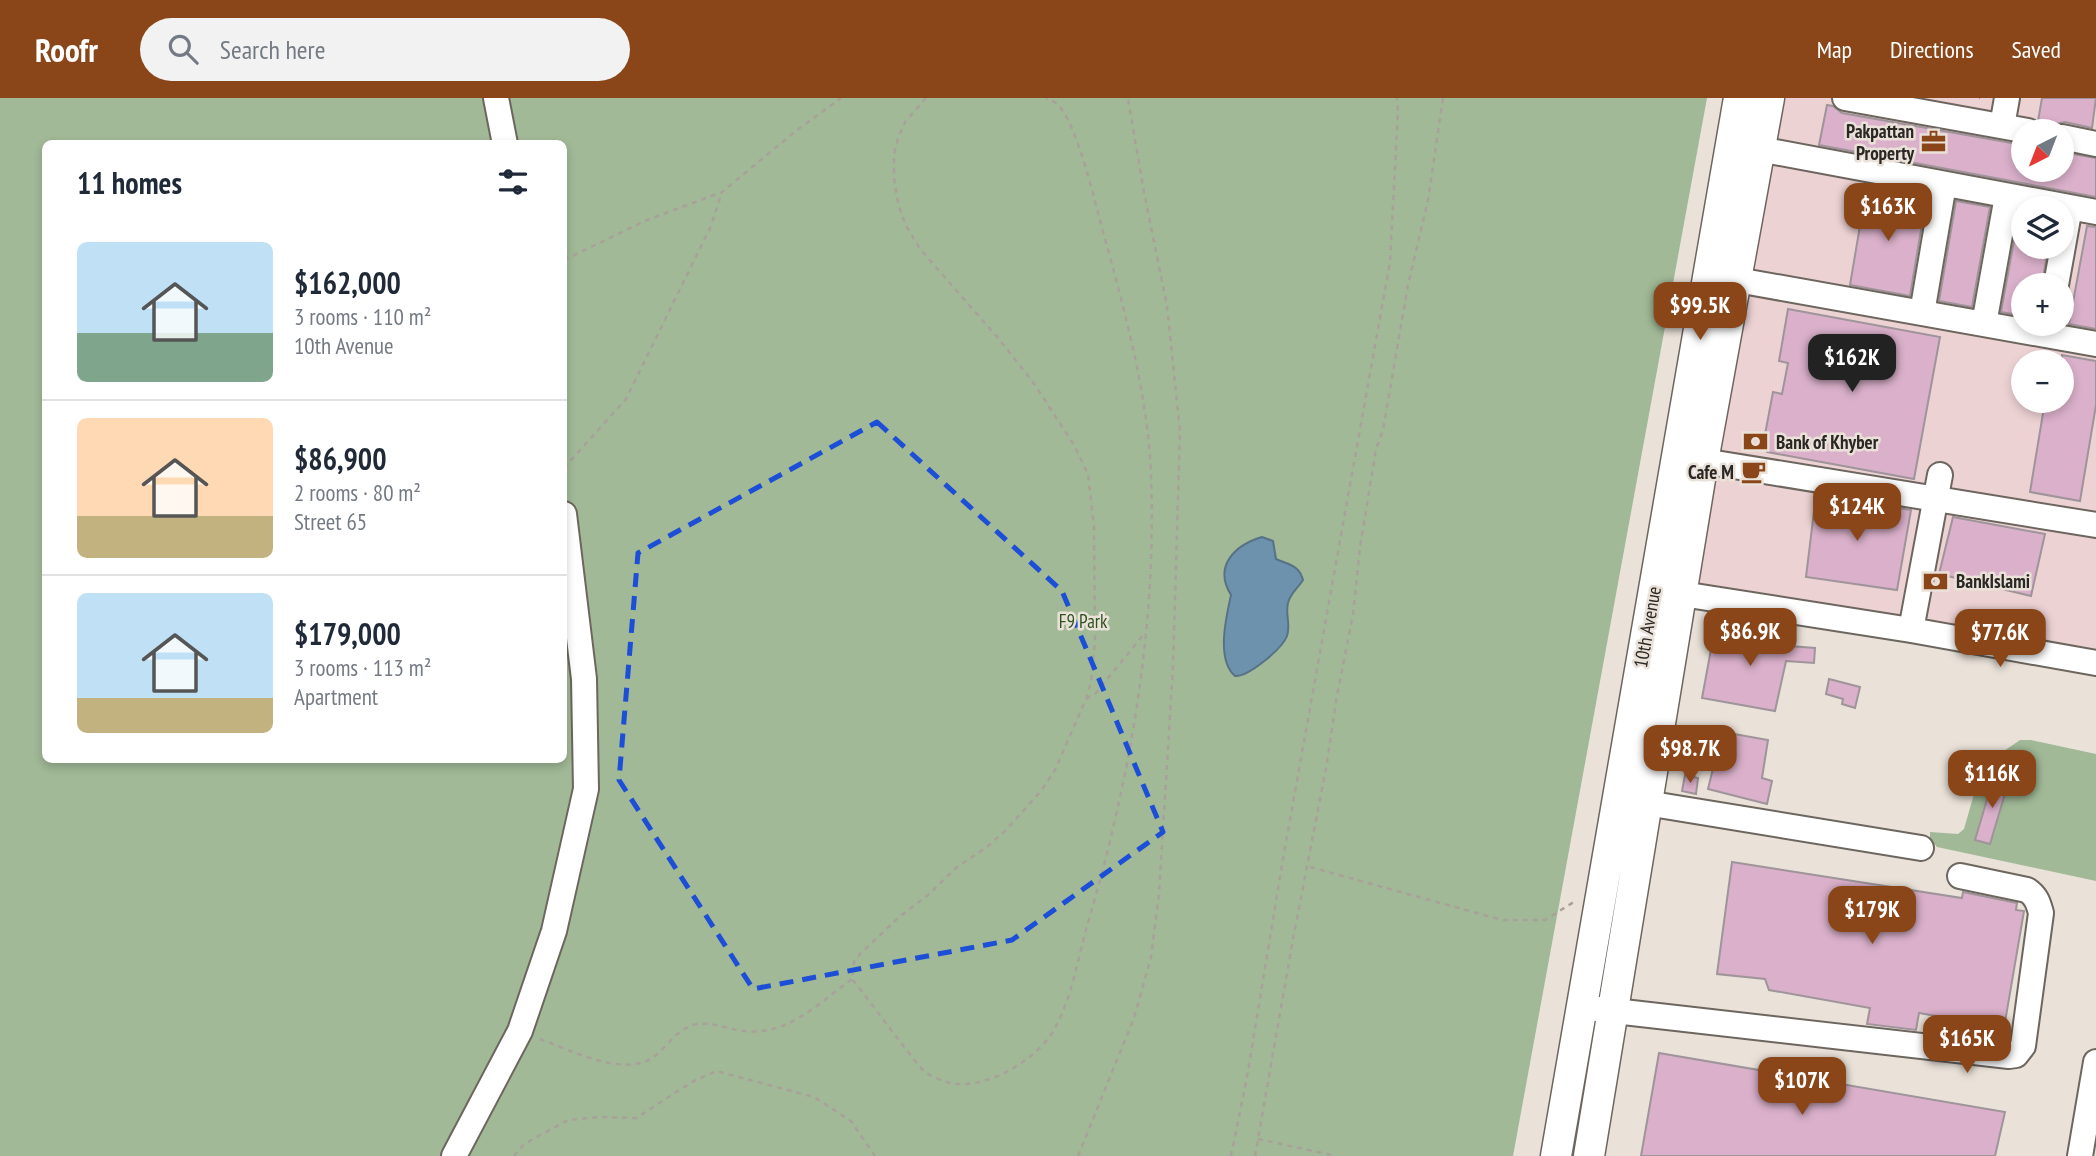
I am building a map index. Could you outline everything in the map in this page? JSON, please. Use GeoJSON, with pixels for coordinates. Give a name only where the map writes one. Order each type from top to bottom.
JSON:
{"type":"FeatureCollection","features":[{"type":"Feature","properties":{"kind":"main road","name":"10th Avenue"},"geometry":{"type":"LineString","coordinates":[[1556,1156],[1603,889],[1703,383],[1739,98]]}},
{"type":"Feature","properties":{"kind":"main road","name":"10th Avenue"},"geometry":{"type":"LineString","coordinates":[[1589,1156],[1703,461],[1703,383],[1737,280],[1769,98]]}},
{"type":"Feature","properties":{"kind":"street"},"geometry":{"type":"LineString","coordinates":[[496,98],[504,140]]}},
{"type":"Feature","properties":{"kind":"street"},"geometry":{"type":"LineString","coordinates":[[1844,98],[1921,105],[2011,128]]}},
{"type":"Feature","properties":{"kind":"street"},"geometry":{"type":"LineString","coordinates":[[2002,126],[2007,98]]}},
{"type":"Feature","properties":{"kind":"street"},"geometry":{"type":"LineString","coordinates":[[2074,140],[2096,144]]}},
{"type":"Feature","properties":{"kind":"street"},"geometry":{"type":"LineString","coordinates":[[1759,149],[2012,196]]}},
{"type":"Feature","properties":{"kind":"street"},"geometry":{"type":"LineString","coordinates":[[1922,313],[1944,184]]}},
{"type":"Feature","properties":{"kind":"street"},"geometry":{"type":"LineString","coordinates":[[1984,324],[2007,195]]}},
{"type":"Feature","properties":{"kind":"street"},"geometry":{"type":"LineString","coordinates":[[2074,208],[2096,212]]}},
{"type":"Feature","properties":{"kind":"street"},"geometry":{"type":"LineString","coordinates":[[1737,280],[2011,327]]}},
{"type":"Feature","properties":{"kind":"street"},"geometry":{"type":"LineString","coordinates":[[2069,336],[2096,344]]}},
{"type":"Feature","properties":{"kind":"street"},"geometry":{"type":"LineString","coordinates":[[1703,461],[1938,487],[2096,525]]}},
{"type":"Feature","properties":{"kind":"street"},"geometry":{"type":"LineString","coordinates":[[1911,631],[1938,487]]}},
{"type":"Feature","properties":{"kind":"street"},"geometry":{"type":"LineString","coordinates":[[454,1156],[520,1031],[554,931],[586,789],[584,679],[567,539]]}},
{"type":"Feature","properties":{"kind":"street"},"geometry":{"type":"LineString","coordinates":[[1682,594],[2096,663]]}},
{"type":"Feature","properties":{"kind":"street"},"geometry":{"type":"LineString","coordinates":[[1646,803],[1921,848]]}},
{"type":"Feature","properties":{"kind":"street"},"geometry":{"type":"LineString","coordinates":[[1583,1006],[2016,1055],[2023,1046],[2041,913],[2039,903],[2035,895],[2027,890],[1960,876]]}},
{"type":"Feature","properties":{"kind":"street"},"geometry":{"type":"LineString","coordinates":[[2080,1156],[2096,1062]]}},
{"type":"Feature","properties":{"kind":"path"},"geometry":{"type":"LineString","coordinates":[[567,259],[647,220],[722,192],[797,130],[841,98]]}},
{"type":"Feature","properties":{"kind":"path"},"geometry":{"type":"LineString","coordinates":[[926,98],[905,122],[894,154],[894,178],[905,224],[920,249],[1033,382],[1074,444],[1088,474],[1094,527],[1096,640],[1091,682],[1055,770],[1024,812],[987,847],[957,867],[928,895],[898,917],[854,962],[852,979],[926,1073],[949,1083],[968,1083],[1000,1075],[1022,1064],[1041,1049],[1056,1027],[1117,817],[1135,714],[1145,634],[1152,559],[1149,436],[1123,303],[1082,159],[1058,104],[1046,98]]}},
{"type":"Feature","properties":{"kind":"path"},"geometry":{"type":"LineString","coordinates":[[1078,1156],[1133,1018],[1152,957],[1173,667],[1180,430],[1167,306],[1128,98]]}},
{"type":"Feature","properties":{"kind":"path"},"geometry":{"type":"LineString","coordinates":[[1231,1156],[1390,262],[1397,98]]}},
{"type":"Feature","properties":{"kind":"path"},"geometry":{"type":"LineString","coordinates":[[1255,1156],[1353,614],[1360,547],[1376,449],[1383,430],[1408,285],[1428,200],[1443,98]]}},
{"type":"Feature","properties":{"kind":"path"},"geometry":{"type":"LineString","coordinates":[[567,465],[626,399],[711,226],[722,192]]}},
{"type":"Feature","properties":{"kind":"path"},"geometry":{"type":"LineString","coordinates":[[1086,699],[1096,693],[1145,634]]}},
{"type":"Feature","properties":{"kind":"path"},"geometry":{"type":"LineString","coordinates":[[1308,866],[1502,920],[1545,920],[1574,902],[1603,889]]}},
{"type":"Feature","properties":{"kind":"path"},"geometry":{"type":"LineString","coordinates":[[520,1031],[592,1059],[622,1064],[643,1063],[655,1057],[678,1032],[695,1025],[711,1023],[745,1031],[764,1032],[780,1028],[794,1022],[852,979]]}},
{"type":"Feature","properties":{"kind":"path"},"geometry":{"type":"LineString","coordinates":[[514,1156],[524,1144],[568,1120],[636,1118],[692,1082],[716,1071],[814,1097],[851,1121],[874,1156]]}},
{"type":"Feature","properties":{"kind":"path"},"geometry":{"type":"LineString","coordinates":[[1258,1139],[1336,1156]]}},
{"type":"Feature","properties":{"kind":"highlighted area"},"geometry":{"type":"Polygon","coordinates":[[[877,422],[1062,591],[1163,832],[1012,940],[753,989],[619,780],[638,553],[877,422]]]}},
{"type":"Feature","properties":{"kind":"shaded area"},"geometry":{"type":"Polygon","coordinates":[[[1777,98],[2096,98],[2096,652],[1691,587],[1777,98]]]}},
{"type":"Feature","properties":{"kind":"green space","name":"F9 Park"},"geometry":{"type":"Polygon","coordinates":[[[0,98],[1707,98],[1513,1156],[0,1156],[0,98]]]}},
{"type":"Feature","properties":{"kind":"green space"},"geometry":{"type":"Polygon","coordinates":[[[2020,740],[2096,754],[2096,881],[1937,847],[1930,839],[1930,832],[1958,834],[1964,829],[1982,766],[2020,740]]]}},
{"type":"Feature","properties":{"kind":"water"},"geometry":{"type":"Polygon","coordinates":[[[1262,537],[1273,541],[1276,559],[1296,568],[1303,580],[1288,603],[1288,632],[1284,641],[1256,667],[1235,676],[1229,669],[1224,649],[1231,595],[1224,575],[1230,558],[1236,551],[1262,537]]]}},
{"type":"Feature","properties":{"kind":"building"},"geometry":{"type":"Polygon","coordinates":[[[2042,98],[2096,98],[2092,128],[2074,124],[2074,119],[2038,119],[2042,98]]]}},
{"type":"Feature","properties":{"kind":"building"},"geometry":{"type":"Polygon","coordinates":[[[1827,105],[1833,106],[1842,113],[2011,143],[2011,181],[1819,145],[1827,105]]]}},
{"type":"Feature","properties":{"kind":"building"},"geometry":{"type":"Polygon","coordinates":[[[2074,154],[2096,158],[2096,197],[2016,182],[2074,182],[2074,154]]]}},
{"type":"Feature","properties":{"kind":"building"},"geometry":{"type":"Polygon","coordinates":[[[1866,190],[1926,200],[1910,296],[1850,285],[1866,190]]]}},
{"type":"Feature","properties":{"kind":"building"},"geometry":{"type":"Polygon","coordinates":[[[1956,201],[1990,207],[1972,307],[1939,301],[1956,201]]]}},
{"type":"Feature","properties":{"kind":"building"},"geometry":{"type":"Polygon","coordinates":[[[2087,226],[2096,227],[2096,329],[2074,325],[2074,297],[2087,226]]]}},
{"type":"Feature","properties":{"kind":"building"},"geometry":{"type":"Polygon","coordinates":[[[2011,257],[2046,259],[2044,273],[2011,273],[2011,314],[2001,312],[2011,257]]]}},
{"type":"Feature","properties":{"kind":"building"},"geometry":{"type":"Polygon","coordinates":[[[1788,309],[1940,337],[1914,479],[1767,452],[1768,446],[1763,445],[1773,392],[1782,394],[1788,363],[1779,361],[1788,309]]]}},
{"type":"Feature","properties":{"kind":"building"},"geometry":{"type":"Polygon","coordinates":[[[2074,357],[2096,361],[2096,405],[2080,501],[2030,492],[2043,413],[2074,413],[2074,357]]]}},
{"type":"Feature","properties":{"kind":"building"},"geometry":{"type":"Polygon","coordinates":[[[1816,495],[1911,510],[1897,590],[1806,577],[1816,495]]]}},
{"type":"Feature","properties":{"kind":"building"},"geometry":{"type":"Polygon","coordinates":[[[1953,517],[2045,534],[2031,596],[1939,574],[1953,517]]]}},
{"type":"Feature","properties":{"kind":"building"},"geometry":{"type":"Polygon","coordinates":[[[1715,628],[1791,639],[1790,646],[1815,648],[1814,663],[1786,661],[1775,711],[1702,698],[1715,628]]]}},
{"type":"Feature","properties":{"kind":"building"},"geometry":{"type":"Polygon","coordinates":[[[1829,679],[1860,687],[1855,708],[1842,704],[1843,699],[1826,694],[1829,679]]]}},
{"type":"Feature","properties":{"kind":"building"},"geometry":{"type":"Polygon","coordinates":[[[1712,730],[1768,740],[1762,778],[1772,781],[1767,804],[1708,789],[1717,752],[1709,751],[1712,730]]]}},
{"type":"Feature","properties":{"kind":"building"},"geometry":{"type":"Polygon","coordinates":[[[1685,775],[1698,778],[1696,794],[1682,791],[1685,775]]]}},
{"type":"Feature","properties":{"kind":"building"},"geometry":{"type":"Polygon","coordinates":[[[1994,776],[2009,780],[1990,844],[1975,840],[1994,776]]]}},
{"type":"Feature","properties":{"kind":"building"},"geometry":{"type":"Polygon","coordinates":[[[1732,862],[1962,898],[1963,892],[2017,903],[2016,910],[2024,911],[2004,1028],[1919,1013],[1916,1030],[1867,1024],[1870,1008],[1769,990],[1765,979],[1717,974],[1732,862]]]}},
{"type":"Feature","properties":{"kind":"building"},"geometry":{"type":"Polygon","coordinates":[[[1659,1053],[2005,1112],[1995,1156],[1641,1156],[1659,1053]]]}},
{"type":"Feature","properties":{"kind":"place","name":"Pakpattan Property"},"geometry":{"type":"Point","coordinates":[1934,142]}},
{"type":"Feature","properties":{"kind":"place","name":"Bank of Khyber"},"geometry":{"type":"Point","coordinates":[1756,442]}},
{"type":"Feature","properties":{"kind":"place","name":"Cafe M"},"geometry":{"type":"Point","coordinates":[1754,472]}},
{"type":"Feature","properties":{"kind":"place","name":"BankIslami"},"geometry":{"type":"Point","coordinates":[1936,581]}}]}
